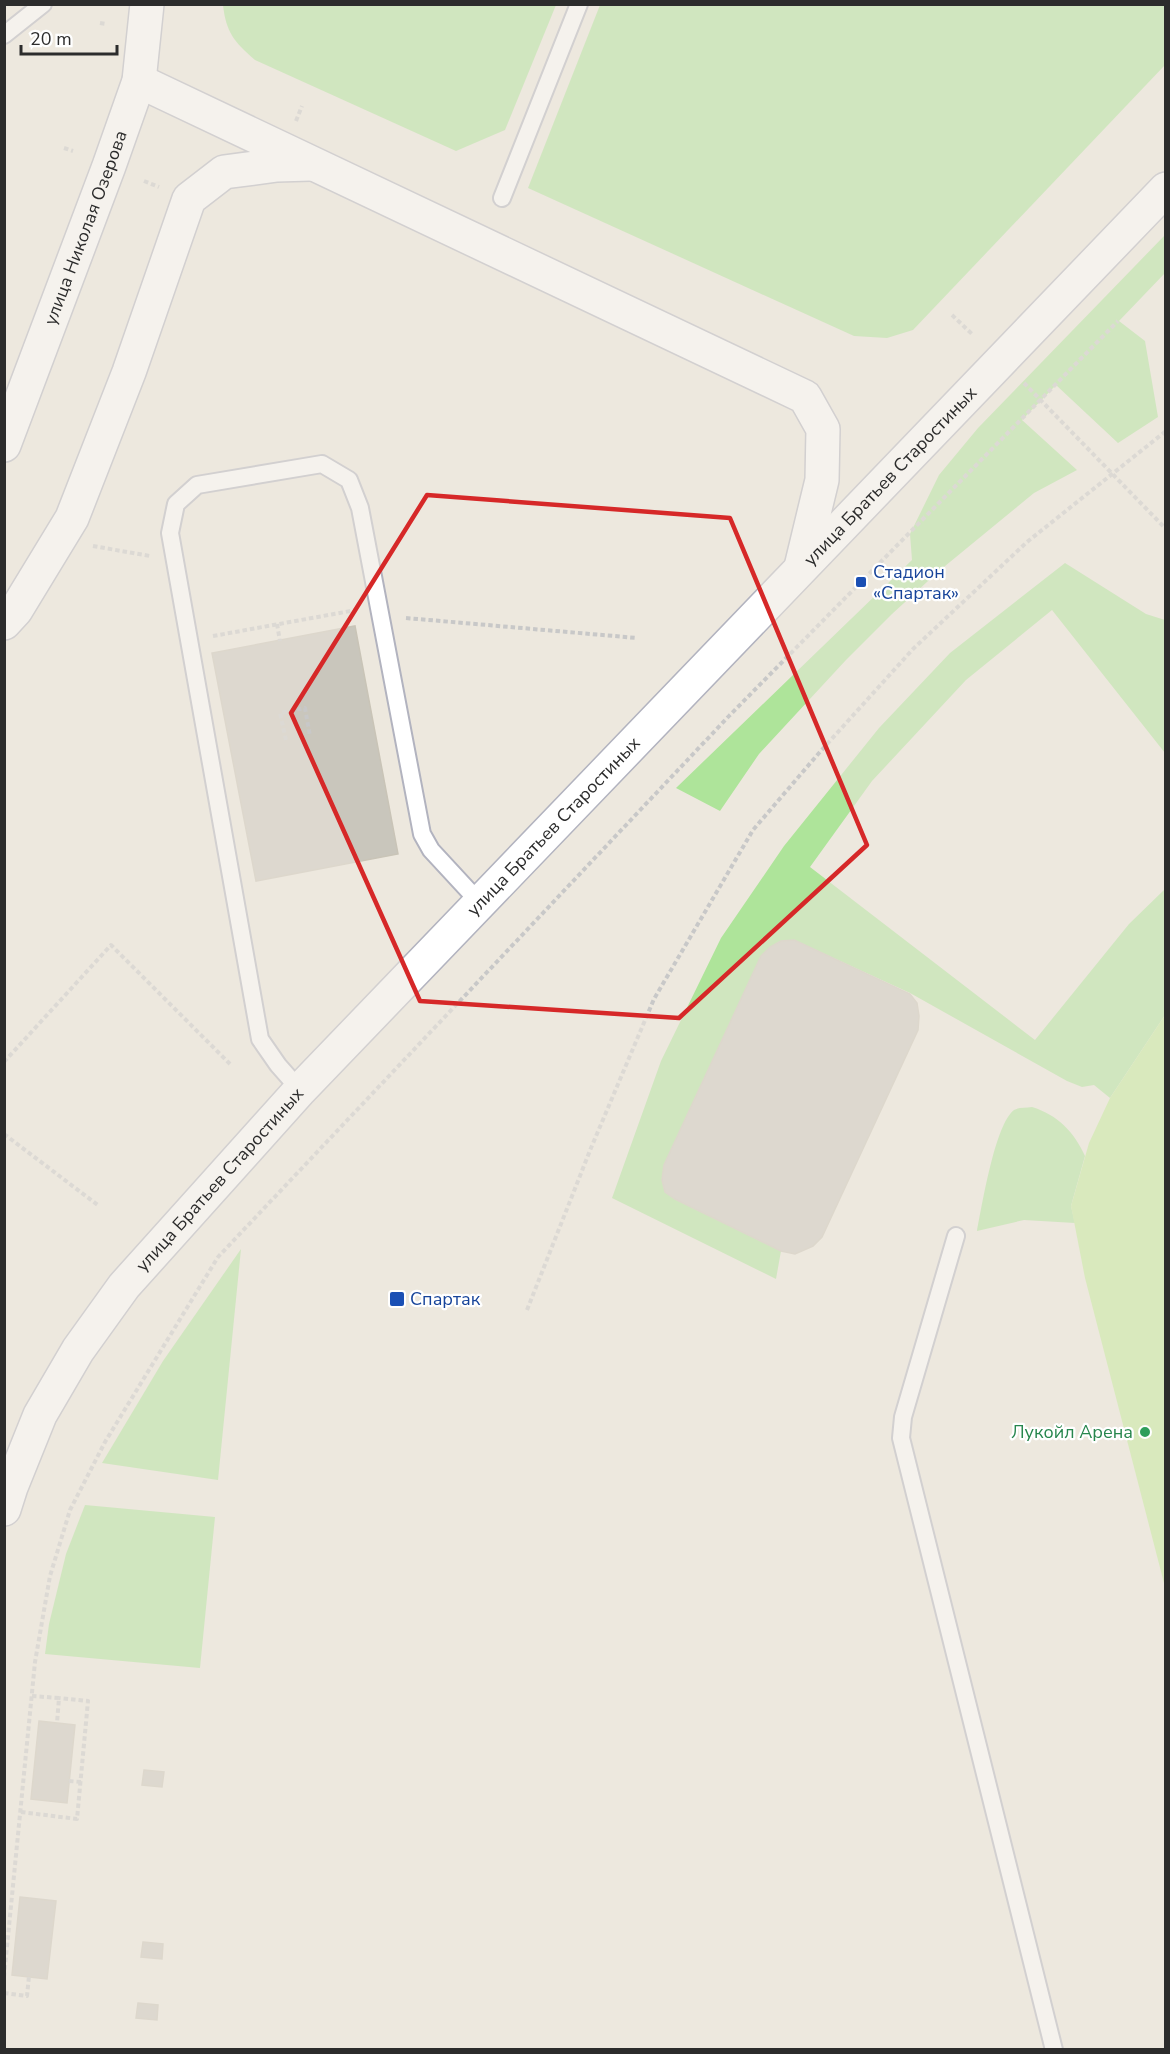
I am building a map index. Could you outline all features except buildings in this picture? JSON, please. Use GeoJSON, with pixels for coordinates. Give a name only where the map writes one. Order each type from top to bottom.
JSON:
{"type":"FeatureCollection","features":[{"type":"Feature","properties":{"kind":"street","name":"улица Николая Озерова"},"geometry":{"type":"LineString","coordinates":[[4,445],[139,81],[147,4]]}},
{"type":"Feature","properties":{"kind":"street"},"geometry":{"type":"LineString","coordinates":[[139,81],[805,397],[823,429],[822,480],[801,569]]}},
{"type":"Feature","properties":{"kind":"street"},"geometry":{"type":"LineString","coordinates":[[4,623],[16,610],[72,518],[129,372],[189,199],[224,172],[277,165],[314,164]]}},
{"type":"Feature","properties":{"kind":"street","name":"улица Братьев Старостиных"},"geometry":{"type":"LineString","coordinates":[[4,1509],[40,1415],[78,1350],[124,1286],[300,1090],[1166,189]]}},
{"type":"Feature","properties":{"kind":"lane"},"geometry":{"type":"LineString","coordinates":[[4,35],[43,4]]}},
{"type":"Feature","properties":{"kind":"lane"},"geometry":{"type":"LineString","coordinates":[[502,198],[579,4]]}},
{"type":"Feature","properties":{"kind":"lane"},"geometry":{"type":"LineString","coordinates":[[300,1090],[278,1065],[260,1039],[170,533],[176,504],[197,485],[322,464],[349,480],[360,508],[422,834],[431,850],[480,903]]}},
{"type":"Feature","properties":{"kind":"lane"},"geometry":{"type":"LineString","coordinates":[[956,1236],[903,1417],[901,1438],[1054,2049]]}},
{"type":"Feature","properties":{"kind":"path"},"geometry":{"type":"LineString","coordinates":[[100,23],[106,24]]}},
{"type":"Feature","properties":{"kind":"path"},"geometry":{"type":"LineString","coordinates":[[64,148],[73,151]]}},
{"type":"Feature","properties":{"kind":"path"},"geometry":{"type":"LineString","coordinates":[[144,181],[159,187]]}},
{"type":"Feature","properties":{"kind":"path"},"geometry":{"type":"LineString","coordinates":[[952,315],[972,334]]}},
{"type":"Feature","properties":{"kind":"path"},"geometry":{"type":"LineString","coordinates":[[4,1977],[35,1662],[50,1576],[70,1510],[105,1442],[218,1257],[729,716],[1119,321]]}},
{"type":"Feature","properties":{"kind":"path"},"geometry":{"type":"LineString","coordinates":[[1023,382],[1166,529]]}},
{"type":"Feature","properties":{"kind":"path"},"geometry":{"type":"LineString","coordinates":[[527,1310],[591,1148],[654,999],[753,830],[913,649],[1027,542],[1166,431]]}},
{"type":"Feature","properties":{"kind":"path"},"geometry":{"type":"LineString","coordinates":[[92,546],[175,560]]}},
{"type":"Feature","properties":{"kind":"path"},"geometry":{"type":"LineString","coordinates":[[212,636],[362,608],[363,614],[380,616],[637,638]]}},
{"type":"Feature","properties":{"kind":"path"},"geometry":{"type":"LineString","coordinates":[[277,623],[280,641]]}},
{"type":"Feature","properties":{"kind":"path"},"geometry":{"type":"LineString","coordinates":[[286,740],[280,713],[286,711],[305,708],[310,736]]}},
{"type":"Feature","properties":{"kind":"path"},"geometry":{"type":"LineString","coordinates":[[4,1062],[111,945],[230,1064]]}},
{"type":"Feature","properties":{"kind":"path"},"geometry":{"type":"LineString","coordinates":[[4,1134],[99,1206]]}},
{"type":"Feature","properties":{"kind":"path"},"geometry":{"type":"LineString","coordinates":[[21,1812],[77,1818],[81,1782],[88,1701],[32,1695]]}},
{"type":"Feature","properties":{"kind":"path"},"geometry":{"type":"LineString","coordinates":[[57,1723],[59,1698]]}},
{"type":"Feature","properties":{"kind":"path"},"geometry":{"type":"LineString","coordinates":[[69,1781],[81,1782]]}},
{"type":"Feature","properties":{"kind":"path"},"geometry":{"type":"LineString","coordinates":[[4,1993],[27,1996],[29,1976]]}},
{"type":"Feature","properties":{"kind":"highlighted area"},"geometry":{"type":"Polygon","coordinates":[[[427,495],[730,518],[867,845],[679,1018],[420,1001],[291,713],[427,495]]]}},
{"type":"Feature","properties":{"kind":"green space"},"geometry":{"type":"Polygon","coordinates":[[[223,4],[556,5],[505,130],[456,151],[255,60],[232,36],[226,22],[223,4]]]}},
{"type":"Feature","properties":{"kind":"green space"},"geometry":{"type":"Polygon","coordinates":[[[600,5],[1165,5],[1165,65],[913,330],[887,338],[854,336],[528,188],[600,5]]]}},
{"type":"Feature","properties":{"kind":"green space"},"geometry":{"type":"Polygon","coordinates":[[[1165,235],[1165,273],[1119,321],[1145,341],[1158,417],[1118,443],[1056,385],[1022,420],[1077,470],[1034,493],[939,571],[892,614],[759,754],[720,811],[676,788],[912,560],[910,534],[939,475],[978,428],[1165,235]]]}},
{"type":"Feature","properties":{"kind":"green space"},"geometry":{"type":"Polygon","coordinates":[[[1065,563],[1146,614],[1165,620],[1165,753],[1052,610],[966,680],[872,781],[810,867],[1035,1040],[1129,924],[1165,889],[1165,1015],[1110,1098],[1094,1085],[1082,1087],[1067,1081],[910,993],[794,940],[789,941],[772,947],[761,957],[665,1192],[781,1251],[776,1279],[612,1198],[661,1061],[721,938],[784,846],[879,728],[950,653],[1065,563]]]}},
{"type":"Feature","properties":{"kind":"green space","name":"Лукойл Арена"},"geometry":{"type":"Polygon","coordinates":[[[1165,1015],[1165,1587],[1085,1278],[1071,1206],[1089,1143],[1110,1098],[1165,1015]]]}},
{"type":"Feature","properties":{"kind":"green space"},"geometry":{"type":"Polygon","coordinates":[[[1032,1107],[1050,1115],[1064,1126],[1076,1139],[1085,1156],[1071,1206],[1075,1223],[1024,1220],[977,1231],[990,1166],[1001,1131],[1014,1110],[1032,1107]]]}},
{"type":"Feature","properties":{"kind":"green space"},"geometry":{"type":"Polygon","coordinates":[[[241,1249],[218,1480],[102,1463],[163,1361],[241,1249]]]}},
{"type":"Feature","properties":{"kind":"green space"},"geometry":{"type":"Polygon","coordinates":[[[85,1505],[215,1517],[200,1668],[45,1654],[49,1624],[66,1554],[85,1505]]]}},
{"type":"Feature","properties":{"kind":"place","name":"Стадион «Спартак»"},"geometry":{"type":"Point","coordinates":[861,582]}},
{"type":"Feature","properties":{"kind":"place","name":"Спартак"},"geometry":{"type":"Point","coordinates":[397,1299]}},
{"type":"Feature","properties":{"kind":"place","name":"Лукойл Арена"},"geometry":{"type":"Point","coordinates":[1145,1432]}}]}
